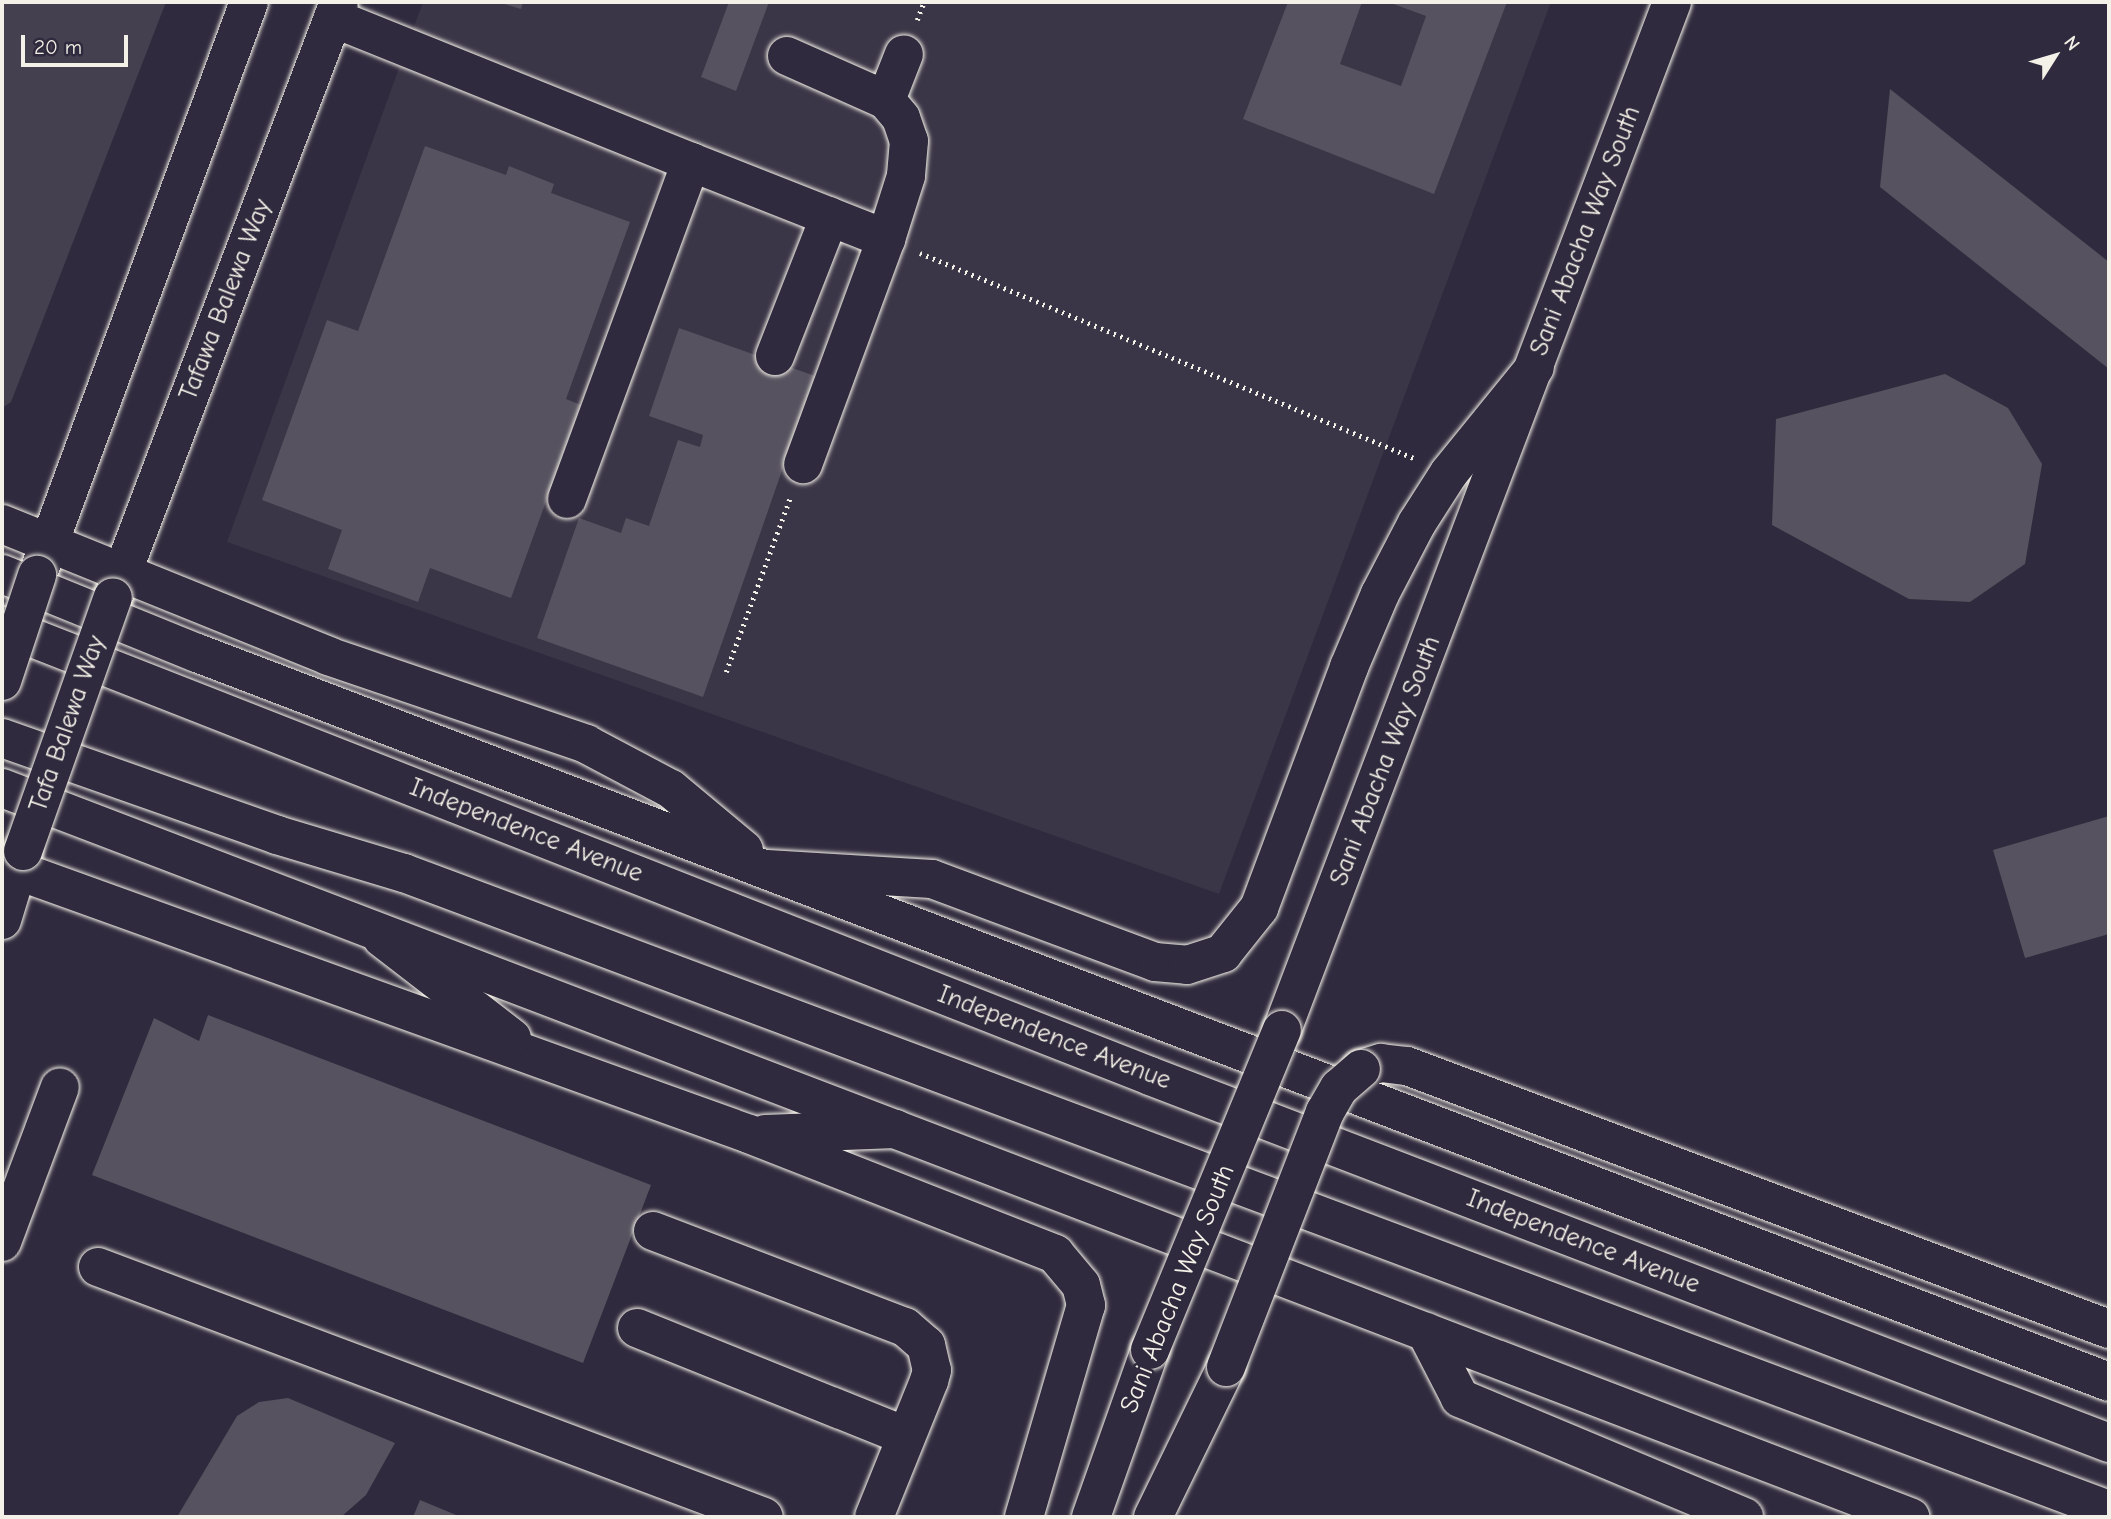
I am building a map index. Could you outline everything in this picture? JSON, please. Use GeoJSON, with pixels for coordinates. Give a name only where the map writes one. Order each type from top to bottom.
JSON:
{"type":"FeatureCollection","features":[{"type":"Feature","properties":{"kind":"main road"},"geometry":{"type":"LineString","coordinates":[[2,681],[29,564],[249,2]]}},
{"type":"Feature","properties":{"kind":"main road","name":"Sani Abacha Way South"},"geometry":{"type":"LineString","coordinates":[[1091,1517],[1150,1350],[1282,1030],[1672,2]]}},
{"type":"Feature","properties":{"kind":"main road"},"geometry":{"type":"LineString","coordinates":[[336,10],[691,162],[886,239]]}},
{"type":"Feature","properties":{"kind":"main road","name":"Tafawa Balewa Way"},"geometry":{"type":"LineString","coordinates":[[118,585],[336,10]]}},
{"type":"Feature","properties":{"kind":"main road"},"geometry":{"type":"LineString","coordinates":[[886,100],[904,54]]}},
{"type":"Feature","properties":{"kind":"main road"},"geometry":{"type":"LineString","coordinates":[[787,56],[886,100],[901,118],[909,141],[906,176],[886,239],[803,464]]}},
{"type":"Feature","properties":{"kind":"main road"},"geometry":{"type":"LineString","coordinates":[[567,499],[691,162]]}},
{"type":"Feature","properties":{"kind":"main road"},"geometry":{"type":"LineString","coordinates":[[775,356],[830,216]]}},
{"type":"Feature","properties":{"kind":"main road"},"geometry":{"type":"LineString","coordinates":[[2,524],[29,564],[118,585],[586,744],[671,789],[767,869],[932,879],[1155,962],[1187,965],[1223,953],[1259,908],[1380,594],[1449,473],[1535,367]]}},
{"type":"Feature","properties":{"kind":"main road","name":"Independence Avenue"},"geometry":{"type":"LineString","coordinates":[[29,564],[767,869],[2109,1381]]}},
{"type":"Feature","properties":{"kind":"main road","name":"Tafa Balewa Way"},"geometry":{"type":"LineString","coordinates":[[15,862],[118,585]]}},
{"type":"Feature","properties":{"kind":"main road","name":"Independence Avenue"},"geometry":{"type":"LineString","coordinates":[[2,626],[1150,1076],[2109,1443]]}},
{"type":"Feature","properties":{"kind":"main road"},"geometry":{"type":"LineString","coordinates":[[2,738],[276,835],[417,878],[2109,1510]]}},
{"type":"Feature","properties":{"kind":"main road"},"geometry":{"type":"LineString","coordinates":[[2,788],[1910,1517]]}},
{"type":"Feature","properties":{"kind":"main road"},"geometry":{"type":"LineString","coordinates":[[2,920],[15,862],[542,1060],[749,1134],[1055,1254],[1070,1268],[1082,1286],[1086,1305],[1040,1473],[1024,1517]]}},
{"type":"Feature","properties":{"kind":"main road"},"geometry":{"type":"LineString","coordinates":[[369,928],[542,1060]]}},
{"type":"Feature","properties":{"kind":"main road"},"geometry":{"type":"LineString","coordinates":[[1153,1517],[1226,1367],[1325,1112],[1339,1087],[1361,1069],[1381,1063],[1407,1066],[2109,1329]]}},
{"type":"Feature","properties":{"kind":"main road"},"geometry":{"type":"LineString","coordinates":[[2,1242],[60,1087]]}},
{"type":"Feature","properties":{"kind":"main road"},"geometry":{"type":"LineString","coordinates":[[749,1134],[895,1129]]}},
{"type":"Feature","properties":{"kind":"main road"},"geometry":{"type":"LineString","coordinates":[[653,1231],[916,1334],[930,1355],[932,1370],[874,1517]]}},
{"type":"Feature","properties":{"kind":"main road"},"geometry":{"type":"LineString","coordinates":[[98,1267],[751,1515]]}},
{"type":"Feature","properties":{"kind":"main road"},"geometry":{"type":"LineString","coordinates":[[637,1328],[906,1436]]}},
{"type":"Feature","properties":{"kind":"main road"},"geometry":{"type":"LineString","coordinates":[[1426,1332],[1460,1398],[1744,1517]]}},
{"type":"Feature","properties":{"kind":"main road"},"geometry":{"type":"LineString","coordinates":[[1011,1517],[1040,1473]]}},
{"type":"Feature","properties":{"kind":"path"},"geometry":{"type":"LineString","coordinates":[[886,239],[1449,473]]}},
{"type":"Feature","properties":{"kind":"path"},"geometry":{"type":"LineString","coordinates":[[726,672],[803,464]]}},
{"type":"Feature","properties":{"kind":"shaded area"},"geometry":{"type":"Polygon","coordinates":[[[2,2],[166,2],[11,402],[2,408],[2,2]]]}},
{"type":"Feature","properties":{"kind":"shaded area"},"geometry":{"type":"Polygon","coordinates":[[[423,2],[1551,2],[1219,894],[227,542],[423,2]]]}},
{"type":"Feature","properties":{"kind":"building"},"geometry":{"type":"Polygon","coordinates":[[[498,2],[523,2],[521,9],[498,2]]]}},
{"type":"Feature","properties":{"kind":"building"},"geometry":{"type":"Polygon","coordinates":[[[729,2],[769,2],[736,91],[701,77],[729,2]]]}},
{"type":"Feature","properties":{"kind":"building"},"geometry":{"type":"Polygon","coordinates":[[[1288,2],[1362,2],[1340,64],[1401,86],[1426,16],[1388,2],[1507,2],[1434,194],[1243,119],[1288,2]]]}},
{"type":"Feature","properties":{"kind":"building"},"geometry":{"type":"Polygon","coordinates":[[[1890,89],[2109,262],[2109,369],[1880,187],[1890,89]]]}},
{"type":"Feature","properties":{"kind":"building"},"geometry":{"type":"Polygon","coordinates":[[[425,146],[506,175],[509,166],[554,184],[551,193],[630,222],[566,399],[581,405],[511,598],[430,568],[418,602],[328,569],[342,530],[262,500],[327,320],[358,331],[425,146]]]}},
{"type":"Feature","properties":{"kind":"building"},"geometry":{"type":"Polygon","coordinates":[[[679,328],[815,376],[703,697],[537,638],[579,518],[621,533],[626,518],[649,526],[678,440],[700,447],[703,435],[649,416],[679,328]]]}},
{"type":"Feature","properties":{"kind":"building"},"geometry":{"type":"Polygon","coordinates":[[[1945,374],[2008,408],[2042,464],[2025,564],[1970,602],[1909,599],[1772,525],[1776,419],[1945,374]]]}},
{"type":"Feature","properties":{"kind":"building"},"geometry":{"type":"Polygon","coordinates":[[[2109,816],[2109,934],[2025,958],[1993,850],[2109,816]]]}},
{"type":"Feature","properties":{"kind":"building"},"geometry":{"type":"Polygon","coordinates":[[[208,1015],[651,1185],[583,1363],[92,1175],[154,1018],[199,1041],[208,1015]]]}},
{"type":"Feature","properties":{"kind":"building"},"geometry":{"type":"Polygon","coordinates":[[[288,1398],[395,1443],[366,1495],[341,1517],[177,1517],[237,1416],[259,1402],[288,1398]]]}},
{"type":"Feature","properties":{"kind":"building"},"geometry":{"type":"Polygon","coordinates":[[[420,1500],[461,1517],[413,1517],[420,1500]]]}}]}
